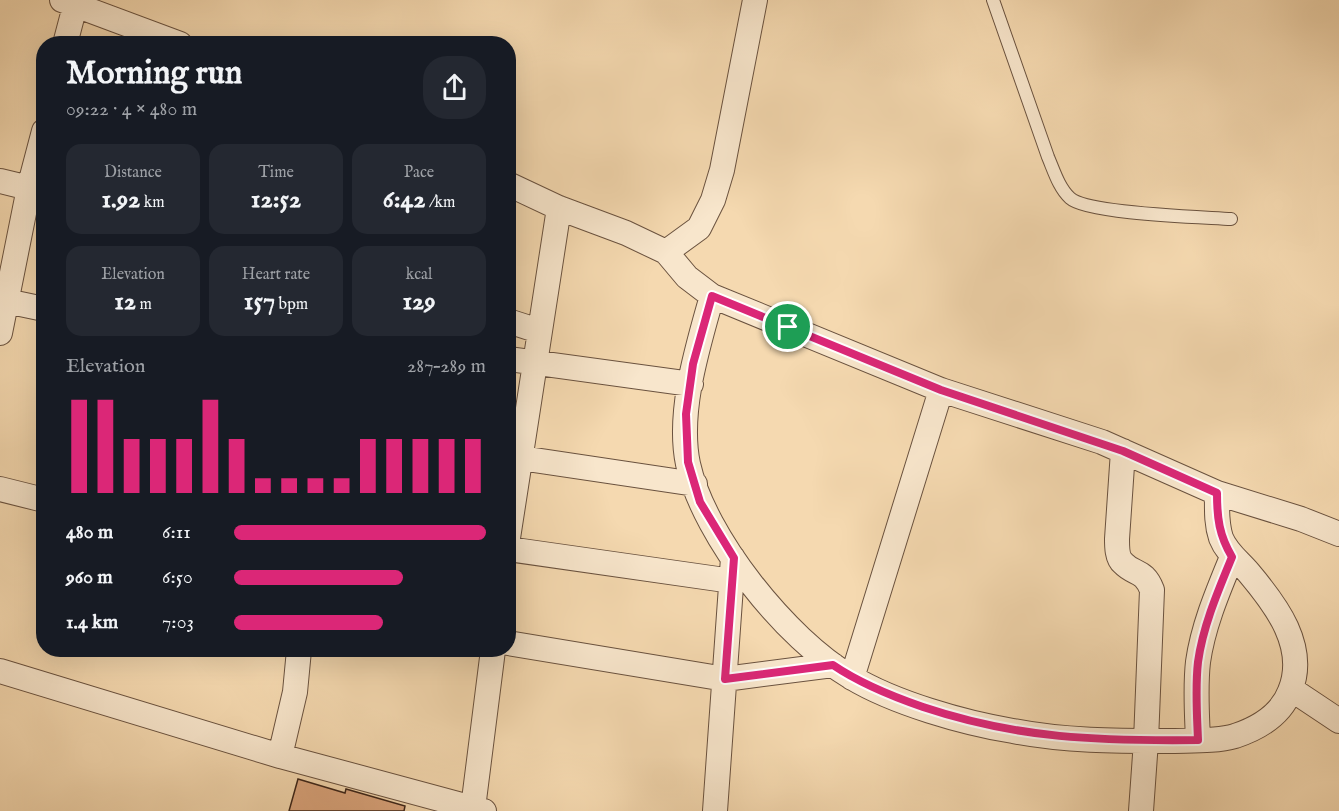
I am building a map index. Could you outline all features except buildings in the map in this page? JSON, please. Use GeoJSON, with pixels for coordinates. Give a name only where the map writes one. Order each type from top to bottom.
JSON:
{"type":"FeatureCollection","features":[{"type":"Feature","properties":{"kind":"street"},"geometry":{"type":"LineString","coordinates":[[666,252],[699,228],[714,200],[722,170],[755,0]]}},
{"type":"Feature","properties":{"kind":"street"},"geometry":{"type":"LineString","coordinates":[[66,36],[68,3],[158,36]]}},
{"type":"Feature","properties":{"kind":"street"},"geometry":{"type":"LineString","coordinates":[[0,333],[36,161]]}},
{"type":"Feature","properties":{"kind":"street"},"geometry":{"type":"LineString","coordinates":[[0,181],[29,188]]}},
{"type":"Feature","properties":{"kind":"street"},"geometry":{"type":"LineString","coordinates":[[516,188],[666,252],[687,277],[712,296],[941,390],[1123,451],[1217,493],[1301,519],[1339,534]]}},
{"type":"Feature","properties":{"kind":"street"},"geometry":{"type":"LineString","coordinates":[[516,448],[534,363],[559,208]]}},
{"type":"Feature","properties":{"kind":"street"},"geometry":{"type":"LineString","coordinates":[[712,296],[693,364],[686,414],[688,462],[700,502],[733,570],[767,601],[815,653],[842,671],[892,696],[943,713],[1012,731],[1063,738],[1198,740],[1233,736],[1262,725],[1280,709],[1291,689],[1295,660],[1291,635],[1279,612],[1248,572],[1232,557],[1222,539],[1217,520],[1217,493]]}},
{"type":"Feature","properties":{"kind":"street"},"geometry":{"type":"LineString","coordinates":[[6,301],[36,307]]}},
{"type":"Feature","properties":{"kind":"street"},"geometry":{"type":"LineString","coordinates":[[516,324],[539,331]]}},
{"type":"Feature","properties":{"kind":"street"},"geometry":{"type":"LineString","coordinates":[[516,360],[691,384]]}},
{"type":"Feature","properties":{"kind":"street"},"geometry":{"type":"LineString","coordinates":[[842,671],[941,390]]}},
{"type":"Feature","properties":{"kind":"street"},"geometry":{"type":"LineString","coordinates":[[1123,451],[1118,553],[1122,563],[1148,580],[1152,590],[1141,811]]}},
{"type":"Feature","properties":{"kind":"street"},"geometry":{"type":"LineString","coordinates":[[516,457],[695,484]]}},
{"type":"Feature","properties":{"kind":"street"},"geometry":{"type":"LineString","coordinates":[[0,489],[36,498]]}},
{"type":"Feature","properties":{"kind":"street"},"geometry":{"type":"LineString","coordinates":[[516,550],[733,570]]}},
{"type":"Feature","properties":{"kind":"street"},"geometry":{"type":"LineString","coordinates":[[1198,740],[1196,692],[1198,661],[1214,602],[1232,557]]}},
{"type":"Feature","properties":{"kind":"street"},"geometry":{"type":"LineString","coordinates":[[715,811],[733,570]]}},
{"type":"Feature","properties":{"kind":"street"},"geometry":{"type":"LineString","coordinates":[[516,644],[725,679],[842,671]]}},
{"type":"Feature","properties":{"kind":"street"},"geometry":{"type":"LineString","coordinates":[[280,756],[295,692],[298,657]]}},
{"type":"Feature","properties":{"kind":"street"},"geometry":{"type":"LineString","coordinates":[[0,671],[280,756],[418,802],[478,810],[492,657]]}},
{"type":"Feature","properties":{"kind":"street"},"geometry":{"type":"LineString","coordinates":[[1291,689],[1339,721]]}},
{"type":"Feature","properties":{"kind":"lane"},"geometry":{"type":"LineString","coordinates":[[993,0],[1048,158],[1058,182],[1071,199],[1095,207],[1231,219]]}},
{"type":"Feature","properties":{"kind":"route"},"geometry":{"type":"LineString","coordinates":[[712,296],[788,327],[941,390],[1102,442],[1150,461],[1217,493],[1217,520],[1222,539],[1232,557],[1204,632],[1198,661],[1196,692],[1198,740],[1123,741],[1063,738],[1012,731],[943,713],[892,696],[852,678],[833,665],[725,679],[734,558],[700,502],[688,462],[686,414],[693,364],[712,296]]}}]}
